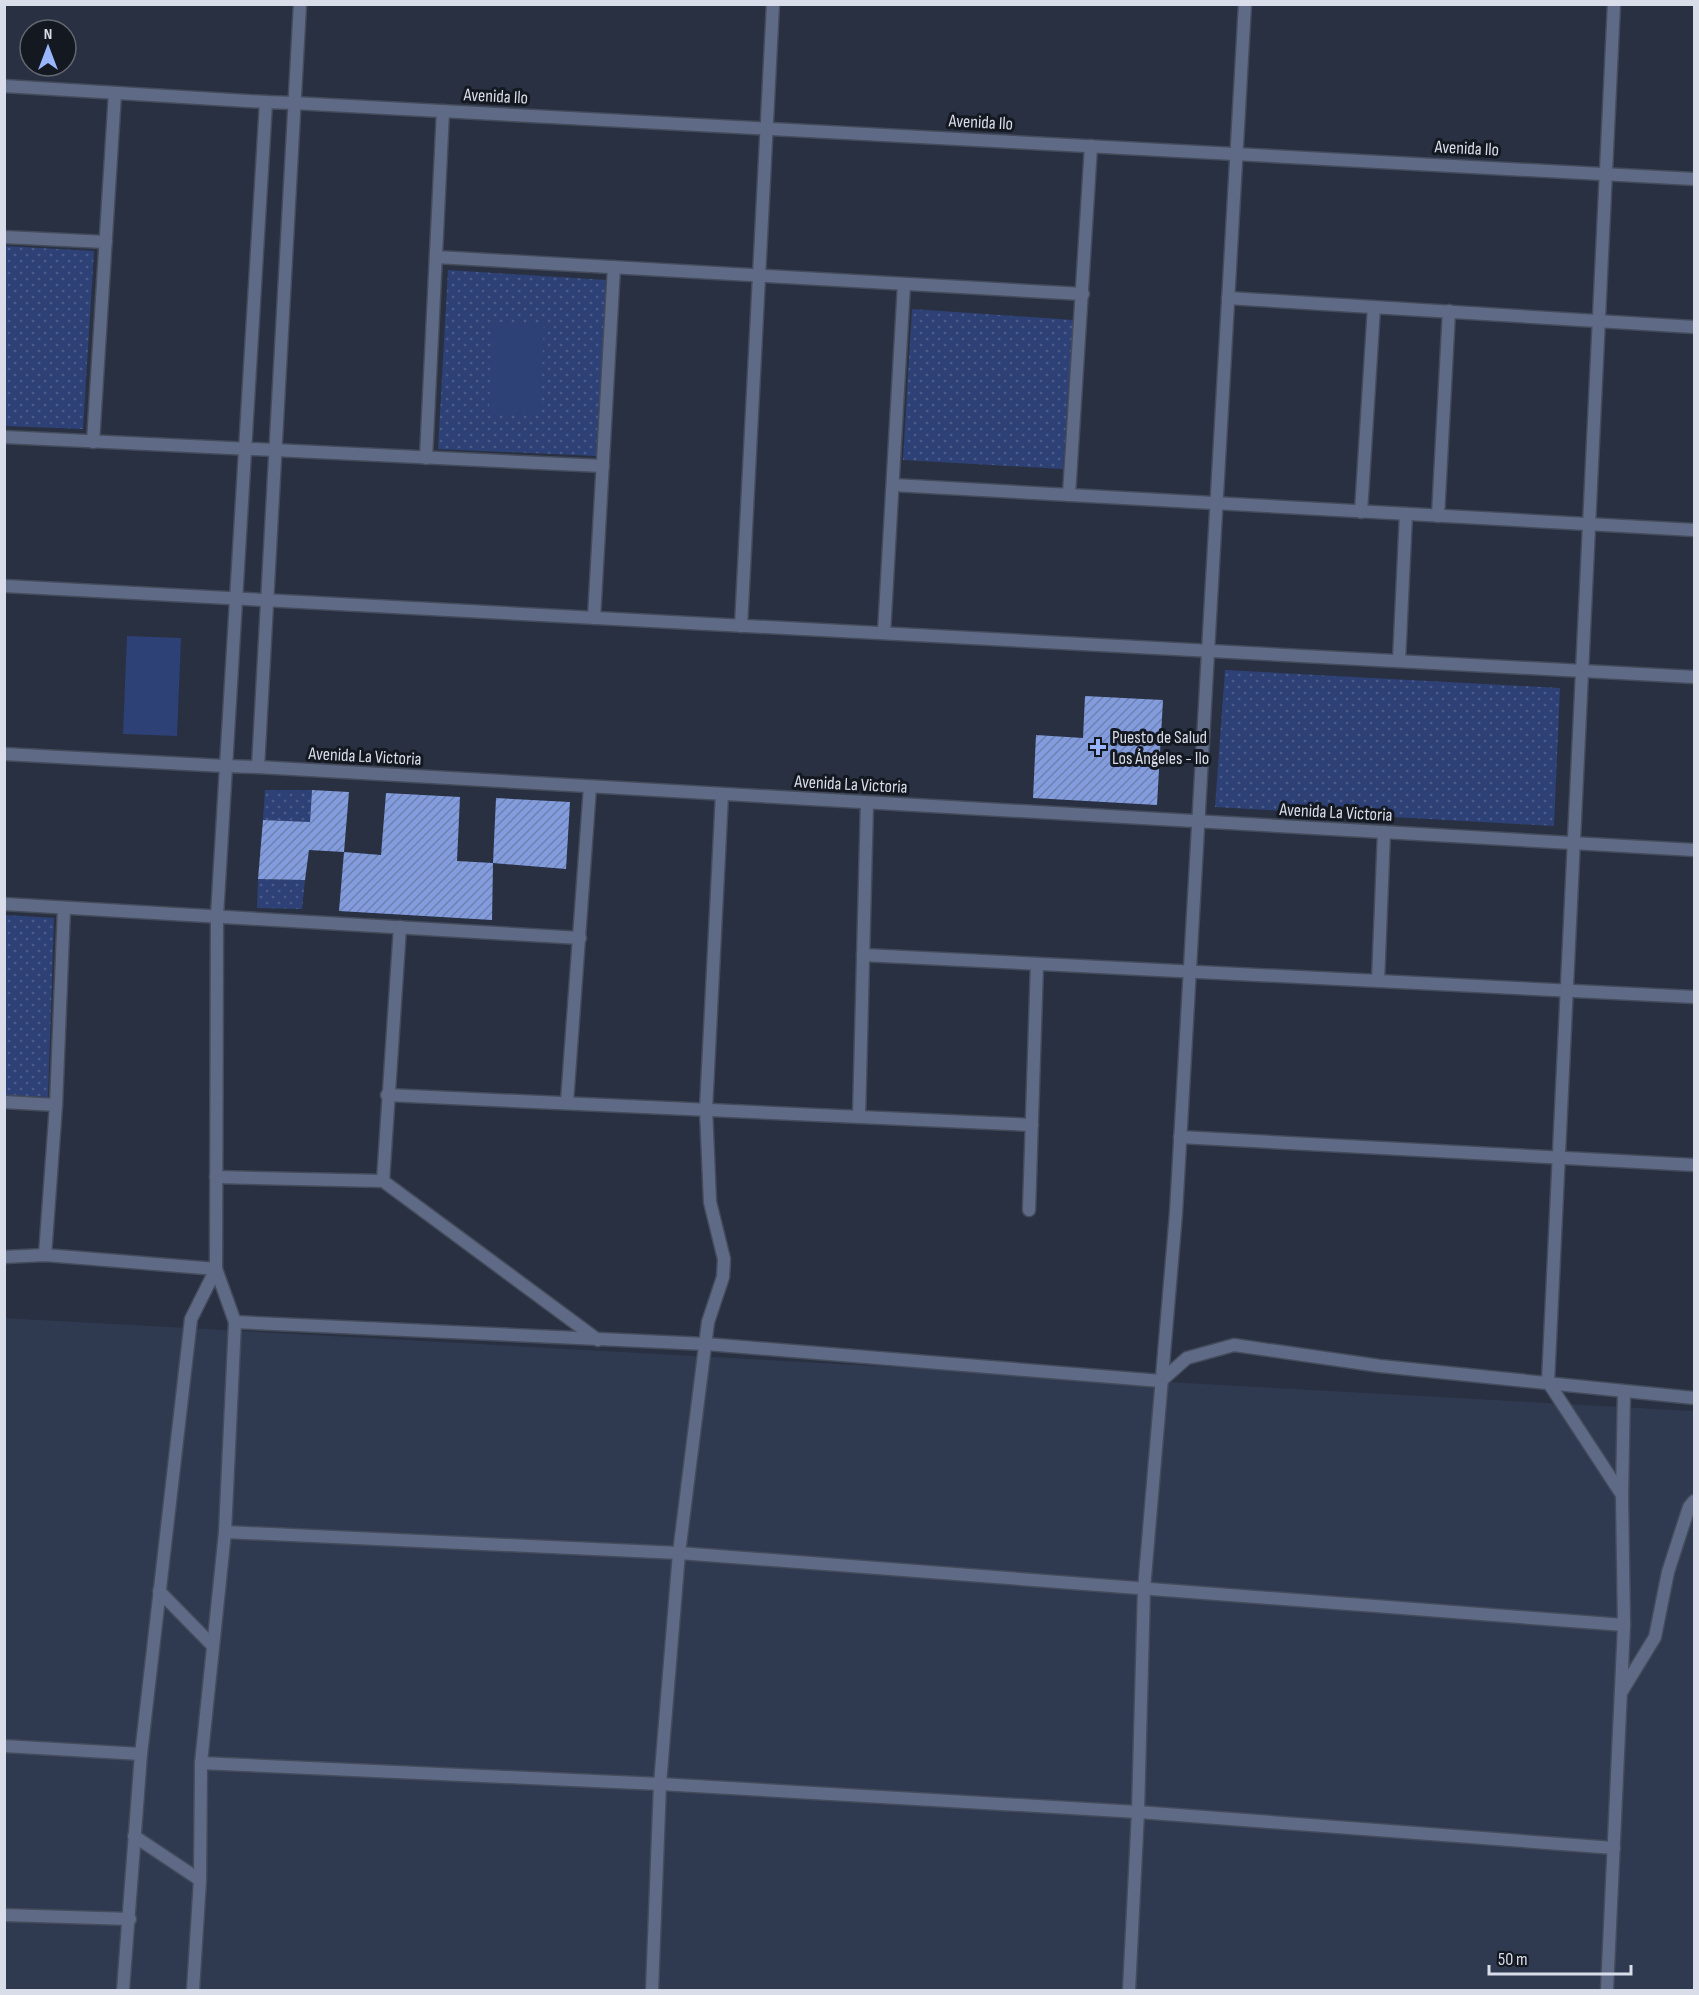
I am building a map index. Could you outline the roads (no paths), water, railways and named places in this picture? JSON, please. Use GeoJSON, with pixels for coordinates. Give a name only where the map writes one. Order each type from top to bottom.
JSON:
{"type":"FeatureCollection","features":[{"type":"Feature","properties":{"kind":"street"},"geometry":{"type":"LineString","coordinates":[[258,768],[300,4]]}},
{"type":"Feature","properties":{"kind":"street"},"geometry":{"type":"LineString","coordinates":[[741,626],[772,4]]}},
{"type":"Feature","properties":{"kind":"street"},"geometry":{"type":"LineString","coordinates":[[1129,1990],[1138,1812],[1144,1589],[1180,1137],[1245,4]]}},
{"type":"Feature","properties":{"kind":"street"},"geometry":{"type":"LineString","coordinates":[[1614,4],[1548,1382],[1622,1495]]}},
{"type":"Feature","properties":{"kind":"street","name":"Avenida Ilo"},"geometry":{"type":"LineString","coordinates":[[4,86],[1695,179]]}},
{"type":"Feature","properties":{"kind":"street"},"geometry":{"type":"LineString","coordinates":[[93,442],[115,93]]}},
{"type":"Feature","properties":{"kind":"street"},"geometry":{"type":"LineString","coordinates":[[193,1990],[200,1880],[201,1763],[225,1532],[235,1322],[216,1269],[217,916],[224,766],[266,102]]}},
{"type":"Feature","properties":{"kind":"street"},"geometry":{"type":"LineString","coordinates":[[426,458],[443,111]]}},
{"type":"Feature","properties":{"kind":"street"},"geometry":{"type":"LineString","coordinates":[[1069,495],[1091,146]]}},
{"type":"Feature","properties":{"kind":"street"},"geometry":{"type":"LineString","coordinates":[[4,237],[106,242]]}},
{"type":"Feature","properties":{"kind":"street"},"geometry":{"type":"LineString","coordinates":[[436,257],[1083,294]]}},
{"type":"Feature","properties":{"kind":"street"},"geometry":{"type":"LineString","coordinates":[[594,618],[614,267]]}},
{"type":"Feature","properties":{"kind":"street"},"geometry":{"type":"LineString","coordinates":[[884,633],[904,284]]}},
{"type":"Feature","properties":{"kind":"street"},"geometry":{"type":"LineString","coordinates":[[1228,298],[1695,327]]}},
{"type":"Feature","properties":{"kind":"street"},"geometry":{"type":"LineString","coordinates":[[1361,512],[1374,307]]}},
{"type":"Feature","properties":{"kind":"street"},"geometry":{"type":"LineString","coordinates":[[1438,516],[1449,311]]}},
{"type":"Feature","properties":{"kind":"street"},"geometry":{"type":"LineString","coordinates":[[4,437],[274,452],[603,466]]}},
{"type":"Feature","properties":{"kind":"street"},"geometry":{"type":"LineString","coordinates":[[893,485],[1695,530]]}},
{"type":"Feature","properties":{"kind":"street"},"geometry":{"type":"LineString","coordinates":[[1399,661],[1406,514]]}},
{"type":"Feature","properties":{"kind":"street"},"geometry":{"type":"LineString","coordinates":[[4,586],[1695,677]]}},
{"type":"Feature","properties":{"kind":"street","name":"Avenida La Victoria"},"geometry":{"type":"LineString","coordinates":[[4,754],[1695,850]]}},
{"type":"Feature","properties":{"kind":"street"},"geometry":{"type":"LineString","coordinates":[[567,1102],[590,787]]}},
{"type":"Feature","properties":{"kind":"street"},"geometry":{"type":"LineString","coordinates":[[652,1990],[660,1784],[680,1552],[708,1322],[723,1277],[724,1259],[710,1202],[706,1109],[722,794]]}},
{"type":"Feature","properties":{"kind":"street"},"geometry":{"type":"LineString","coordinates":[[859,1117],[867,803]]}},
{"type":"Feature","properties":{"kind":"street"},"geometry":{"type":"LineString","coordinates":[[1377,981],[1384,832]]}},
{"type":"Feature","properties":{"kind":"street"},"geometry":{"type":"LineString","coordinates":[[4,904],[580,938]]}},
{"type":"Feature","properties":{"kind":"street"},"geometry":{"type":"LineString","coordinates":[[45,1255],[56,1105],[64,908]]}},
{"type":"Feature","properties":{"kind":"street"},"geometry":{"type":"LineString","coordinates":[[383,1181],[400,927]]}},
{"type":"Feature","properties":{"kind":"street"},"geometry":{"type":"LineString","coordinates":[[863,955],[1695,997]]}},
{"type":"Feature","properties":{"kind":"street"},"geometry":{"type":"LineString","coordinates":[[1029,1210],[1037,964]]}},
{"type":"Feature","properties":{"kind":"street"},"geometry":{"type":"LineString","coordinates":[[387,1095],[1032,1125]]}},
{"type":"Feature","properties":{"kind":"street"},"geometry":{"type":"LineString","coordinates":[[4,1102],[56,1105]]}},
{"type":"Feature","properties":{"kind":"street"},"geometry":{"type":"LineString","coordinates":[[1180,1137],[1695,1165]]}},
{"type":"Feature","properties":{"kind":"street"},"geometry":{"type":"LineString","coordinates":[[216,1177],[383,1181],[599,1340]]}},
{"type":"Feature","properties":{"kind":"street"},"geometry":{"type":"LineString","coordinates":[[4,1257],[45,1255],[216,1269]]}},
{"type":"Feature","properties":{"kind":"street"},"geometry":{"type":"LineString","coordinates":[[123,1990],[141,1754],[191,1319],[216,1269]]}},
{"type":"Feature","properties":{"kind":"street"},"geometry":{"type":"LineString","coordinates":[[235,1322],[706,1344],[1161,1381],[1187,1358],[1234,1345],[1380,1366],[1695,1398]]}},
{"type":"Feature","properties":{"kind":"street"},"geometry":{"type":"LineString","coordinates":[[1607,1990],[1624,1625],[1622,1495],[1624,1392]]}},
{"type":"Feature","properties":{"kind":"street"},"geometry":{"type":"LineString","coordinates":[[1621,1692],[1655,1637],[1668,1572],[1689,1507],[1695,1500]]}},
{"type":"Feature","properties":{"kind":"street"},"geometry":{"type":"LineString","coordinates":[[225,1532],[680,1552],[1624,1625]]}},
{"type":"Feature","properties":{"kind":"street"},"geometry":{"type":"LineString","coordinates":[[159,1591],[213,1646]]}},
{"type":"Feature","properties":{"kind":"street"},"geometry":{"type":"LineString","coordinates":[[4,1746],[141,1754]]}},
{"type":"Feature","properties":{"kind":"street"},"geometry":{"type":"LineString","coordinates":[[201,1763],[660,1784],[1138,1812],[1614,1848]]}},
{"type":"Feature","properties":{"kind":"street"},"geometry":{"type":"LineString","coordinates":[[134,1836],[200,1880]]}},
{"type":"Feature","properties":{"kind":"street"},"geometry":{"type":"LineString","coordinates":[[4,1915],[130,1919]]}},
{"type":"Feature","properties":{"kind":"place","name":"Puesto de Salud Los Ángeles - Ilo"},"geometry":{"type":"Point","coordinates":[1098,747]}}]}
